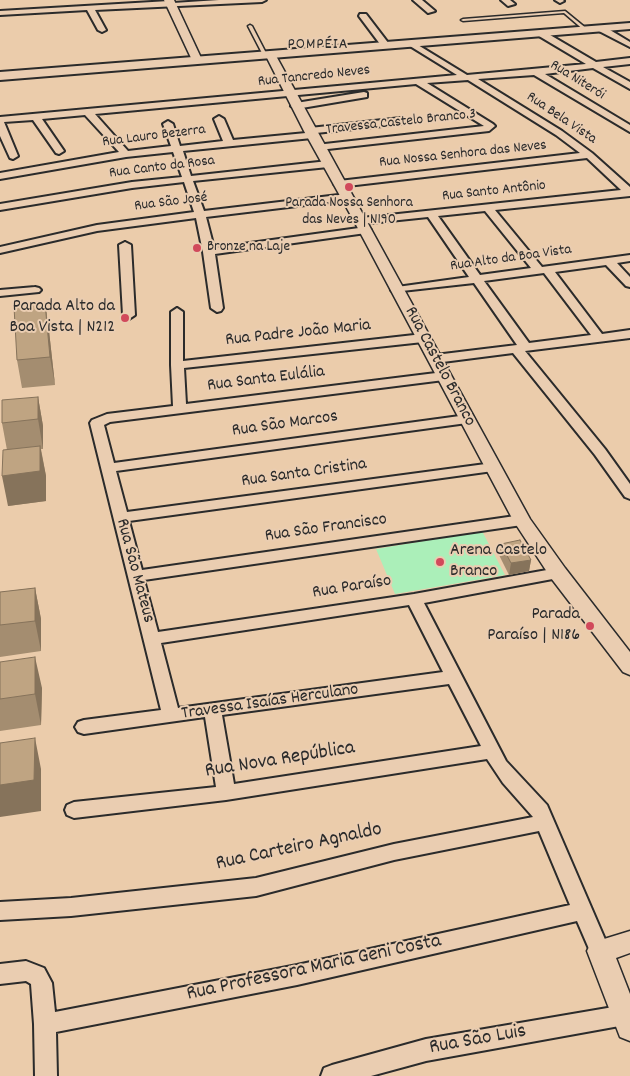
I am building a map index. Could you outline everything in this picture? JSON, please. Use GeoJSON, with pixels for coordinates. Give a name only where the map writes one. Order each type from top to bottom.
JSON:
{"type":"FeatureCollection","features":[{"type":"Feature","properties":{"kind":"main road"},"geometry":{"type":"LineString","coordinates":[[0,76],[629,27]]}},
{"type":"Feature","properties":{"kind":"street"},"geometry":{"type":"LineString","coordinates":[[0,13],[170,3],[262,0]]}},
{"type":"Feature","properties":{"kind":"street"},"geometry":{"type":"LineString","coordinates":[[417,0],[431,11]]}},
{"type":"Feature","properties":{"kind":"street"},"geometry":{"type":"LineString","coordinates":[[170,3],[197,60]]}},
{"type":"Feature","properties":{"kind":"street"},"geometry":{"type":"LineString","coordinates":[[90,8],[102,30]]}},
{"type":"Feature","properties":{"kind":"street"},"geometry":{"type":"LineString","coordinates":[[363,16],[386,46]]}},
{"type":"Feature","properties":{"kind":"street"},"geometry":{"type":"LineString","coordinates":[[602,29],[630,45]]}},
{"type":"Feature","properties":{"kind":"street"},"geometry":{"type":"LineString","coordinates":[[542,34],[630,86]]}},
{"type":"Feature","properties":{"kind":"street","name":"Rua Bela Vista"},"geometry":{"type":"LineString","coordinates":[[413,44],[560,133],[630,192]]}},
{"type":"Feature","properties":{"kind":"street","name":"Rua Castelo Branco"},"geometry":{"type":"LineString","coordinates":[[267,54],[363,226],[522,520],[558,574],[630,667]]}},
{"type":"Feature","properties":{"kind":"street","name":"Rua Tancredo Neves"},"geometry":{"type":"LineString","coordinates":[[0,120],[418,81],[536,72],[630,61]]}},
{"type":"Feature","properties":{"kind":"street","name":"Rua Niterói"},"geometry":{"type":"LineString","coordinates":[[536,72],[630,129]]}},
{"type":"Feature","properties":{"kind":"street","name":"Travessa Castelo Branco 3"},"geometry":{"type":"LineString","coordinates":[[319,147],[486,129],[490,126],[418,81]]}},
{"type":"Feature","properties":{"kind":"street"},"geometry":{"type":"LineString","coordinates":[[296,106],[389,92]]}},
{"type":"Feature","properties":{"kind":"street"},"geometry":{"type":"LineString","coordinates":[[88,112],[126,154]]}},
{"type":"Feature","properties":{"kind":"street"},"geometry":{"type":"LineString","coordinates":[[35,116],[59,152]]}},
{"type":"Feature","properties":{"kind":"street"},"geometry":{"type":"LineString","coordinates":[[219,119],[229,143]]}},
{"type":"Feature","properties":{"kind":"street","name":"Rua Lauro Bezerra"},"geometry":{"type":"LineString","coordinates":[[0,176],[126,154],[401,121]]}},
{"type":"Feature","properties":{"kind":"street"},"geometry":{"type":"LineString","coordinates":[[0,124],[13,156]]}},
{"type":"Feature","properties":{"kind":"street"},"geometry":{"type":"LineString","coordinates":[[168,124],[200,214],[209,252],[217,308]]}},
{"type":"Feature","properties":{"kind":"street","name":"Rua Nossa Senhora das Neves"},"geometry":{"type":"LineString","coordinates":[[340,184],[589,156]]}},
{"type":"Feature","properties":{"kind":"street","name":"Rua Canto da Rosa"},"geometry":{"type":"LineString","coordinates":[[0,207],[132,185],[328,164]]}},
{"type":"Feature","properties":{"kind":"street","name":"Rua Santo Antônio"},"geometry":{"type":"LineString","coordinates":[[209,252],[431,214],[630,192]]}},
{"type":"Feature","properties":{"kind":"street","name":"Rua São José"},"geometry":{"type":"LineString","coordinates":[[0,250],[97,228],[200,214],[347,198]]}},
{"type":"Feature","properties":{"kind":"street"},"geometry":{"type":"LineString","coordinates":[[487,208],[543,269],[599,338]]}},
{"type":"Feature","properties":{"kind":"street"},"geometry":{"type":"LineString","coordinates":[[431,214],[478,279],[521,348],[630,494]]}},
{"type":"Feature","properties":{"kind":"street"},"geometry":{"type":"LineString","coordinates":[[125,245],[128,315]]}},
{"type":"Feature","properties":{"kind":"street","name":"Rua Alto da Boa Vista"},"geometry":{"type":"LineString","coordinates":[[397,290],[630,258]]}},
{"type":"Feature","properties":{"kind":"street"},"geometry":{"type":"LineString","coordinates":[[609,261],[630,284]]}},
{"type":"Feature","properties":{"kind":"street"},"geometry":{"type":"LineString","coordinates":[[0,293],[35,290]]}},
{"type":"Feature","properties":{"kind":"street"},"geometry":{"type":"LineString","coordinates":[[178,312],[177,365],[180,410]]}},
{"type":"Feature","properties":{"kind":"street"},"geometry":{"type":"LineString","coordinates":[[435,360],[626,335],[630,346]]}},
{"type":"Feature","properties":{"kind":"street","name":"Rua Padre João Maria"},"geometry":{"type":"LineString","coordinates":[[177,365],[423,338]]}},
{"type":"Feature","properties":{"kind":"street","name":"Rua Santa Eulália"},"geometry":{"type":"LineString","coordinates":[[96,427],[97,423],[107,418],[444,376]]}},
{"type":"Feature","properties":{"kind":"street","name":"Rua São Marcos"},"geometry":{"type":"LineString","coordinates":[[107,468],[467,419]]}},
{"type":"Feature","properties":{"kind":"street","name":"Rua São Mateus"},"geometry":{"type":"LineString","coordinates":[[96,427],[171,716]]}},
{"type":"Feature","properties":{"kind":"street","name":"Rua Santa Cristina"},"geometry":{"type":"LineString","coordinates":[[120,518],[493,467]]}},
{"type":"Feature","properties":{"kind":"street","name":"Rua São Francisco"},"geometry":{"type":"LineString","coordinates":[[136,576],[522,520]]}},
{"type":"Feature","properties":{"kind":"street","name":"Rua Paraíso"},"geometry":{"type":"LineString","coordinates":[[152,639],[414,599],[558,574]]}},
{"type":"Feature","properties":{"kind":"street"},"geometry":{"type":"LineString","coordinates":[[414,599],[492,751],[509,778],[531,799],[546,822],[628,1022]]}},
{"type":"Feature","properties":{"kind":"street","name":"Travessa Isaías Herculano"},"geometry":{"type":"LineString","coordinates":[[84,727],[455,677]]}},
{"type":"Feature","properties":{"kind":"street"},"geometry":{"type":"LineString","coordinates":[[213,710],[226,793]]}},
{"type":"Feature","properties":{"kind":"street","name":"Rua Nova República"},"geometry":{"type":"LineString","coordinates":[[74,810],[226,793],[492,751]]}},
{"type":"Feature","properties":{"kind":"street","name":"Rua Carteiro Agnaldo"},"geometry":{"type":"LineString","coordinates":[[0,911],[71,908],[256,887],[394,852],[546,822]]}},
{"type":"Feature","properties":{"kind":"street","name":"Rua Professora Maria Geni Costa"},"geometry":{"type":"LineString","coordinates":[[45,1024],[297,975],[582,911]]}},
{"type":"Feature","properties":{"kind":"street"},"geometry":{"type":"LineString","coordinates":[[600,951],[630,942]]}},
{"type":"Feature","properties":{"kind":"street"},"geometry":{"type":"LineString","coordinates":[[0,974],[26,971],[37,975],[41,983],[45,1024],[46,1076]]}},
{"type":"Feature","properties":{"kind":"street","name":"Rua São Luis"},"geometry":{"type":"LineString","coordinates":[[345,1074],[426,1050],[628,1022]]}},
{"type":"Feature","properties":{"kind":"lane"},"geometry":{"type":"LineString","coordinates":[[463,20],[565,12],[586,30]]}},
{"type":"Feature","properties":{"kind":"lane"},"geometry":{"type":"LineString","coordinates":[[250,26],[267,54]]}},
{"type":"Feature","properties":{"kind":"green space","name":"Arena Castelo Branco"},"geometry":{"type":"Polygon","coordinates":[[[482,531],[505,575],[395,594],[376,549],[482,531]]]}},
{"type":"Feature","properties":{"kind":"building"},"geometry":{"type":"Polygon","coordinates":[[[45,303],[50,357],[17,360],[14,307],[45,303]]]}},
{"type":"Feature","properties":{"kind":"building"},"geometry":{"type":"Polygon","coordinates":[[[38,397],[38,419],[2,423],[2,400],[38,397]]]}},
{"type":"Feature","properties":{"kind":"building"},"geometry":{"type":"Polygon","coordinates":[[[40,446],[40,471],[2,476],[3,450],[40,446]]]}},
{"type":"Feature","properties":{"kind":"building"},"geometry":{"type":"Polygon","coordinates":[[[520,540],[531,560],[511,563],[501,544],[520,540]]]}},
{"type":"Feature","properties":{"kind":"building"},"geometry":{"type":"Polygon","coordinates":[[[35,588],[35,621],[0,625],[0,592],[35,588]]]}},
{"type":"Feature","properties":{"kind":"building"},"geometry":{"type":"Polygon","coordinates":[[[35,657],[35,694],[0,699],[0,662],[35,657]]]}},
{"type":"Feature","properties":{"kind":"building"},"geometry":{"type":"Polygon","coordinates":[[[35,738],[34,780],[0,785],[0,743],[35,738]]]}},
{"type":"Feature","properties":{"kind":"place","name":"Parada Nossa Senhora das Neves | N190"},"geometry":{"type":"Point","coordinates":[349,187]}},
{"type":"Feature","properties":{"kind":"place","name":"Bronze na Laje"},"geometry":{"type":"Point","coordinates":[197,248]}},
{"type":"Feature","properties":{"kind":"place","name":"Parada Alto da Boa Vista | N212"},"geometry":{"type":"Point","coordinates":[125,318]}},
{"type":"Feature","properties":{"kind":"place","name":"Arena Castelo Branco"},"geometry":{"type":"Point","coordinates":[440,562]}},
{"type":"Feature","properties":{"kind":"place","name":"Parada Paraíso | N186"},"geometry":{"type":"Point","coordinates":[590,626]}},
{"type":"Feature","properties":{"kind":"district","name":"POMPÉIA"},"geometry":{"type":"Point","coordinates":[318,46]}}]}
